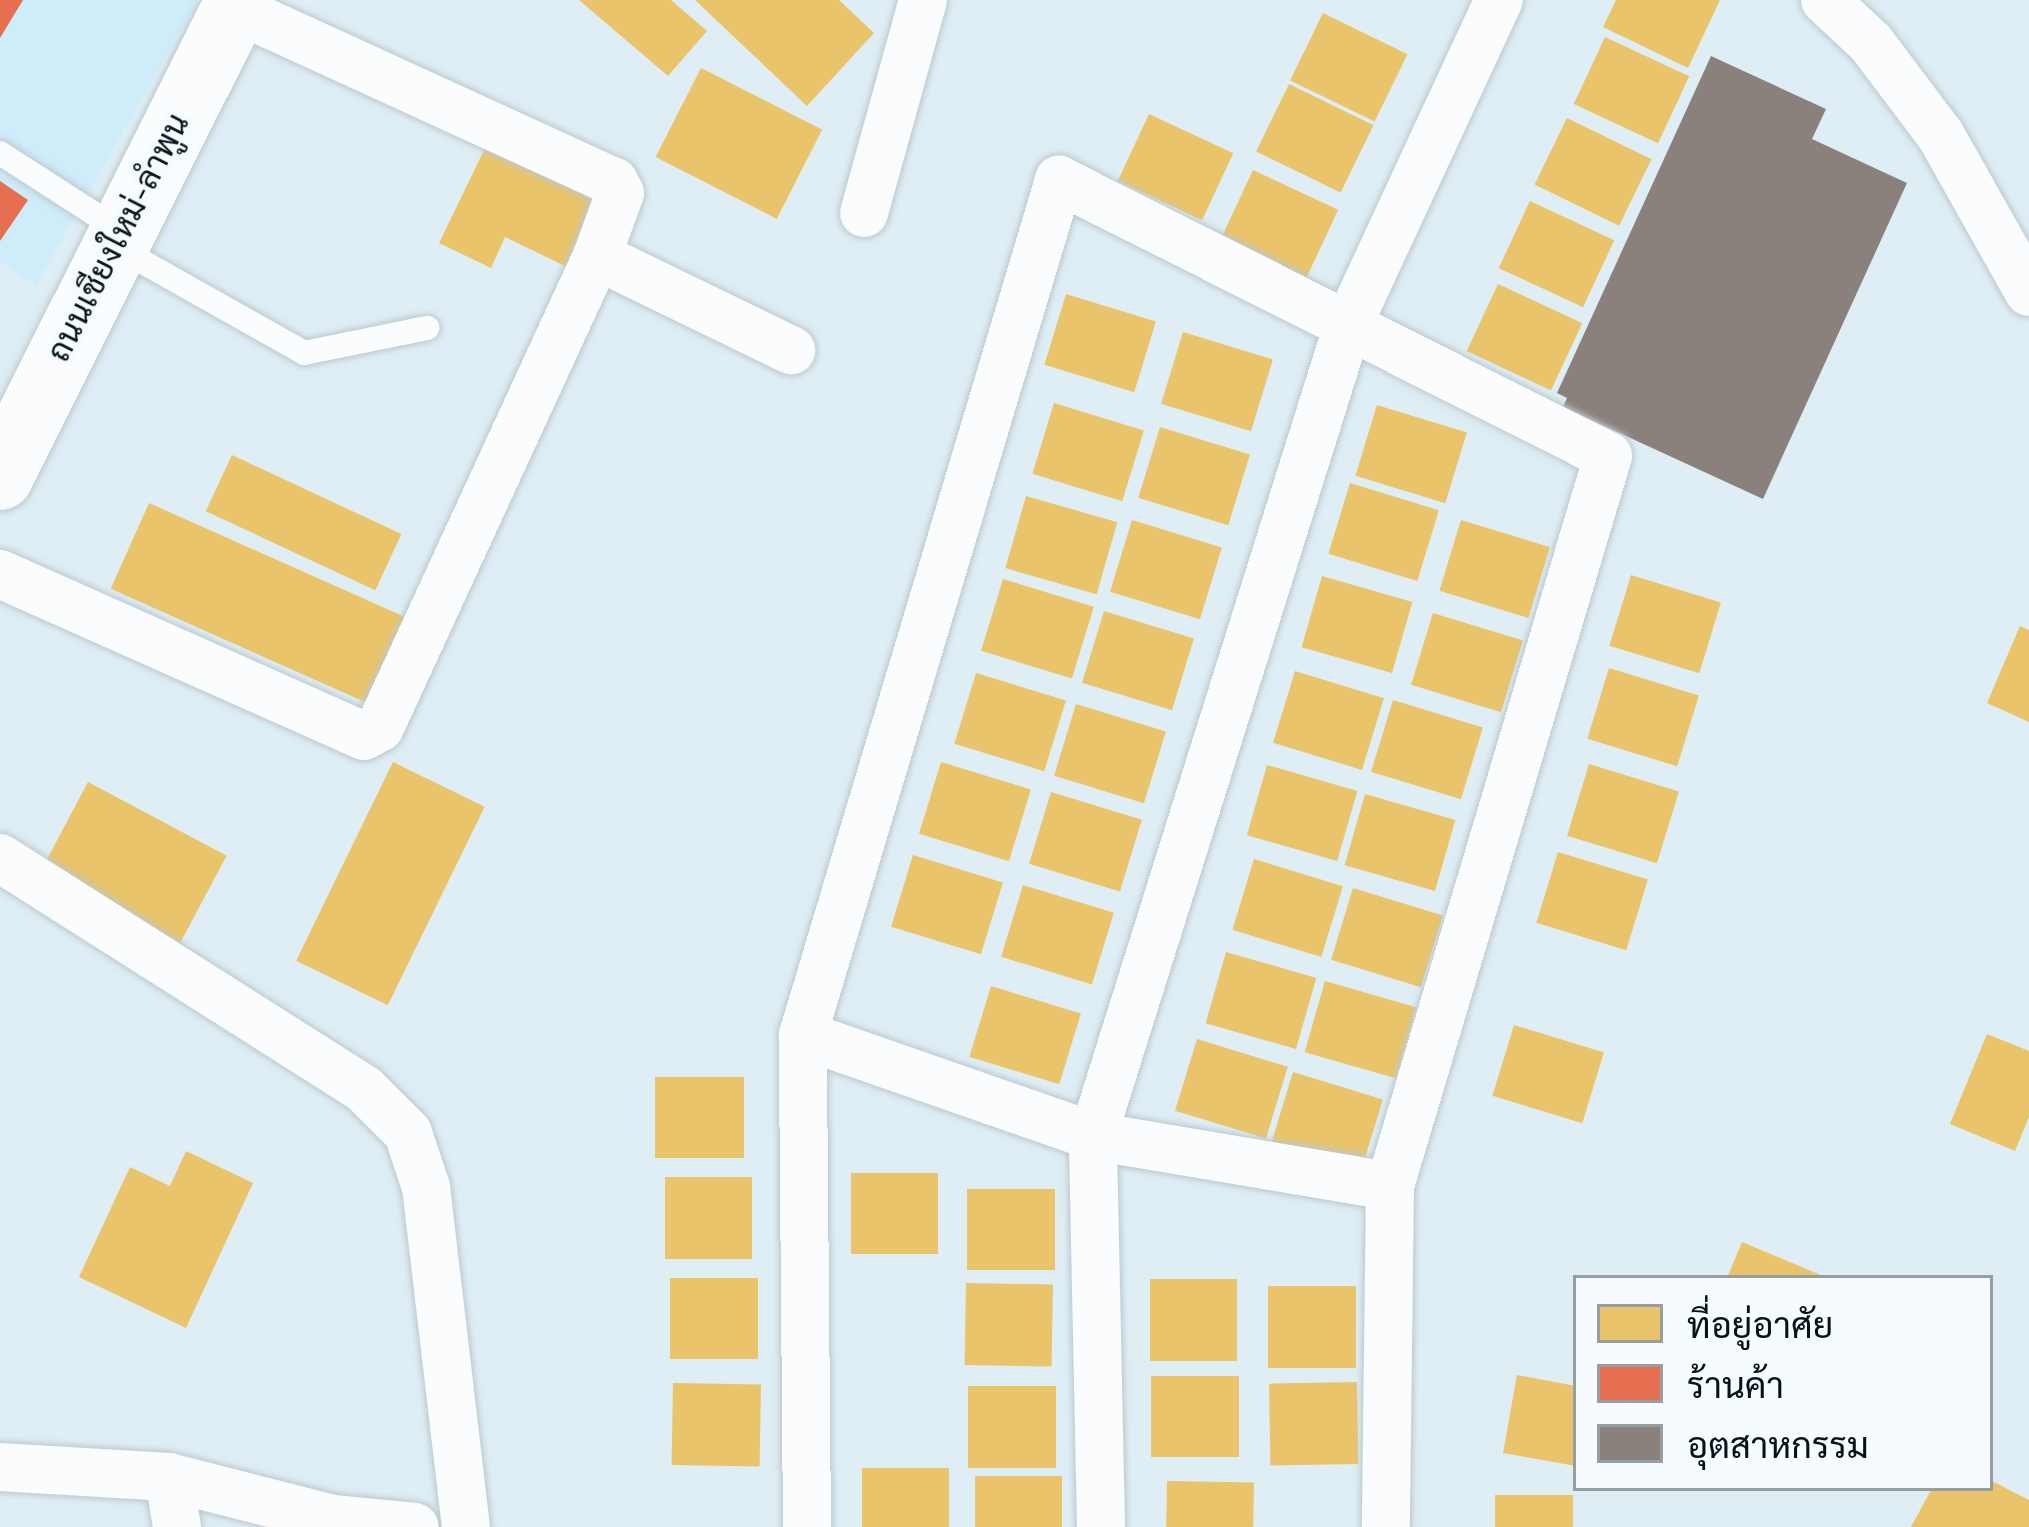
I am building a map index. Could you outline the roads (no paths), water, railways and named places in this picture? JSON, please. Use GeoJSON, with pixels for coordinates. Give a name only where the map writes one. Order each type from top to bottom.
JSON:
{"type":"FeatureCollection","features":[{"type":"Feature","properties":{"kind":"main road","name":"ถนนเชียงใหม่-ลำพูน"},"geometry":{"type":"LineString","coordinates":[[0,477],[15,408],[114,237],[231,3]]}},
{"type":"Feature","properties":{"kind":"street"},"geometry":{"type":"LineString","coordinates":[[864,213],[923,0]]}},
{"type":"Feature","properties":{"kind":"street"},"geometry":{"type":"LineString","coordinates":[[1101,1527],[1093,1136],[1348,325],[1499,0]]}},
{"type":"Feature","properties":{"kind":"street"},"geometry":{"type":"LineString","coordinates":[[1825,0],[1871,44],[1941,136],[2029,292]]}},
{"type":"Feature","properties":{"kind":"street"},"geometry":{"type":"LineString","coordinates":[[0,574],[364,736],[389,714],[597,256],[620,193],[614,182],[231,3]]}},
{"type":"Feature","properties":{"kind":"street"},"geometry":{"type":"LineString","coordinates":[[807,1527],[803,1035],[1059,180],[1608,456],[1390,1186],[1386,1527]]}},
{"type":"Feature","properties":{"kind":"street"},"geometry":{"type":"LineString","coordinates":[[597,256],[791,350]]}},
{"type":"Feature","properties":{"kind":"street"},"geometry":{"type":"LineString","coordinates":[[0,858],[364,1089],[408,1133],[426,1187],[466,1527]]}},
{"type":"Feature","properties":{"kind":"street"},"geometry":{"type":"LineString","coordinates":[[803,1035],[1093,1136],[1390,1186]]}},
{"type":"Feature","properties":{"kind":"street"},"geometry":{"type":"LineString","coordinates":[[0,1467],[170,1477],[333,1520],[415,1527]]}},
{"type":"Feature","properties":{"kind":"street"},"geometry":{"type":"LineString","coordinates":[[170,1477],[177,1527]]}},
{"type":"Feature","properties":{"kind":"lane"},"geometry":{"type":"LineString","coordinates":[[0,153],[114,237],[304,353],[428,328]]}}]}
